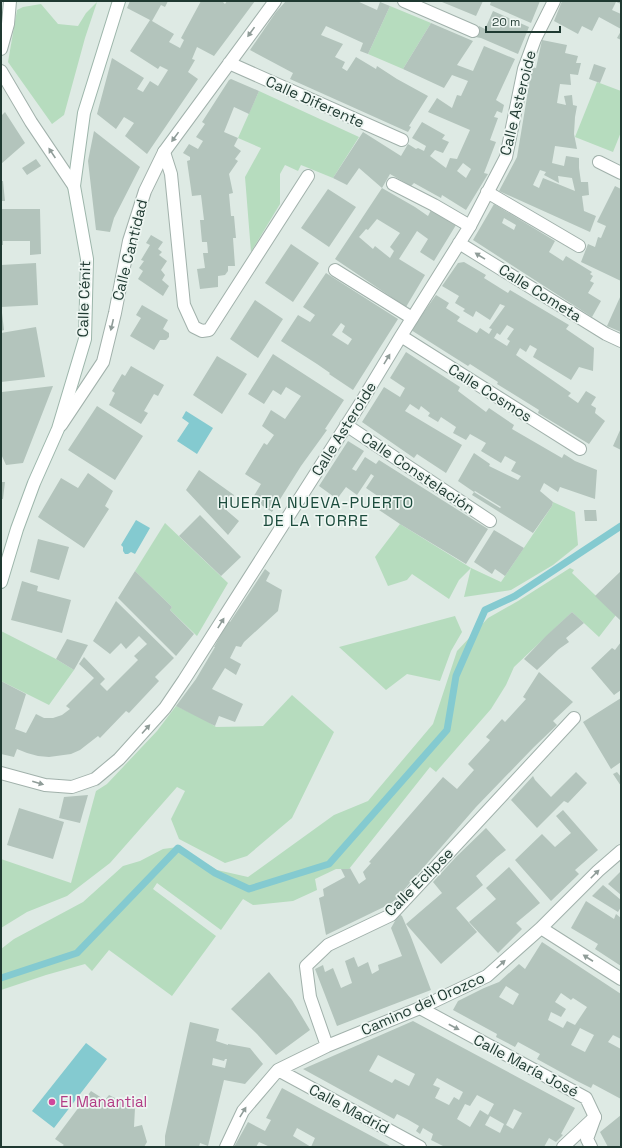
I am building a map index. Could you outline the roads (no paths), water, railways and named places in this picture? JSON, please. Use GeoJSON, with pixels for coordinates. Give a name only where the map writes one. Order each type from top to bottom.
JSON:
{"type":"FeatureCollection","features":[{"type":"Feature","properties":{"kind":"street"},"geometry":{"type":"LineString","coordinates":[[1,49],[8,24],[10,1]]}},
{"type":"Feature","properties":{"kind":"street"},"geometry":{"type":"LineString","coordinates":[[74,186],[84,113],[119,1]]}},
{"type":"Feature","properties":{"kind":"street","name":"Calle Cantidad"},"geometry":{"type":"LineString","coordinates":[[58,429],[103,362],[115,313],[129,241],[145,191],[164,152],[274,1]]}},
{"type":"Feature","properties":{"kind":"street"},"geometry":{"type":"LineString","coordinates":[[404,1],[473,31]]}},
{"type":"Feature","properties":{"kind":"street","name":"Calle Asteroide"},"geometry":{"type":"LineString","coordinates":[[1,772],[45,785],[72,787],[95,779],[119,759],[164,708],[184,680],[346,425],[470,226],[506,157],[524,69],[535,39],[554,1]]}},
{"type":"Feature","properties":{"kind":"street","name":"Calle Diferente"},"geometry":{"type":"LineString","coordinates":[[229,63],[402,140]]}},
{"type":"Feature","properties":{"kind":"street","name":"Calle Cénit"},"geometry":{"type":"LineString","coordinates":[[1,71],[31,122],[74,186],[87,259],[85,339],[58,429],[34,483],[17,529],[1,582]]}},
{"type":"Feature","properties":{"kind":"street"},"geometry":{"type":"LineString","coordinates":[[164,152],[171,174],[184,305],[194,327],[202,331],[209,330],[308,176]]}},
{"type":"Feature","properties":{"kind":"street"},"geometry":{"type":"LineString","coordinates":[[599,162],[621,173]]}},
{"type":"Feature","properties":{"kind":"street"},"geometry":{"type":"LineString","coordinates":[[393,184],[470,226]]}},
{"type":"Feature","properties":{"kind":"street"},"geometry":{"type":"LineString","coordinates":[[487,192],[579,246]]}},
{"type":"Feature","properties":{"kind":"street","name":"Calle Cometa"},"geometry":{"type":"LineString","coordinates":[[459,243],[606,334],[621,341]]}},
{"type":"Feature","properties":{"kind":"street"},"geometry":{"type":"LineString","coordinates":[[335,270],[412,318]]}},
{"type":"Feature","properties":{"kind":"street","name":"Calle Cosmos"},"geometry":{"type":"LineString","coordinates":[[401,336],[580,449]]}},
{"type":"Feature","properties":{"kind":"street","name":"Calle Constelación"},"geometry":{"type":"LineString","coordinates":[[346,425],[490,520]]}},
{"type":"Feature","properties":{"kind":"street","name":"Calle Eclipse"},"geometry":{"type":"LineString","coordinates":[[327,1046],[310,997],[306,966],[328,945],[391,915],[574,718]]}},
{"type":"Feature","properties":{"kind":"street","name":"Camino del Orozco"},"geometry":{"type":"LineString","coordinates":[[226,1147],[243,1111],[278,1070],[327,1046],[420,1008],[487,976],[542,928],[598,871],[621,851]]}},
{"type":"Feature","properties":{"kind":"street"},"geometry":{"type":"LineString","coordinates":[[542,928],[621,979]]}},
{"type":"Feature","properties":{"kind":"street","name":"Calle María José"},"geometry":{"type":"LineString","coordinates":[[420,1008],[586,1098],[595,1117]]}},
{"type":"Feature","properties":{"kind":"street","name":"Calle Madrid"},"geometry":{"type":"LineString","coordinates":[[278,1070],[420,1147]]}},
{"type":"Feature","properties":{"kind":"street"},"geometry":{"type":"LineString","coordinates":[[563,1147],[595,1117]]}},
{"type":"Feature","properties":{"kind":"street"},"geometry":{"type":"LineString","coordinates":[[591,1147],[587,1139],[595,1117]]}},
{"type":"Feature","properties":{"kind":"water"},"geometry":{"type":"Polygon","coordinates":[[[186,411],[213,428],[197,454],[177,441],[189,423],[182,418],[186,411]]]}},
{"type":"Feature","properties":{"kind":"water"},"geometry":{"type":"Polygon","coordinates":[[[136,520],[150,528],[135,554],[131,552],[125,554],[121,545],[136,520]]]}},
{"type":"Feature","properties":{"kind":"water"},"geometry":{"type":"Polygon","coordinates":[[[86,1043],[107,1059],[54,1128],[32,1111],[86,1043]]]}},
{"type":"Feature","properties":{"kind":"waterway"},"geometry":{"type":"LineString","coordinates":[[1,978],[77,953],[178,848],[215,873],[249,889],[329,864],[447,730],[456,676],[485,610],[515,596],[621,526]]}},
{"type":"Feature","properties":{"kind":"place","name":"El Manantial"},"geometry":{"type":"Point","coordinates":[52,1102]}},
{"type":"Feature","properties":{"kind":"district","name":"HUERTA NUEVA-PUERTO DE LA TORRE"},"geometry":{"type":"Point","coordinates":[316,511]}}]}
